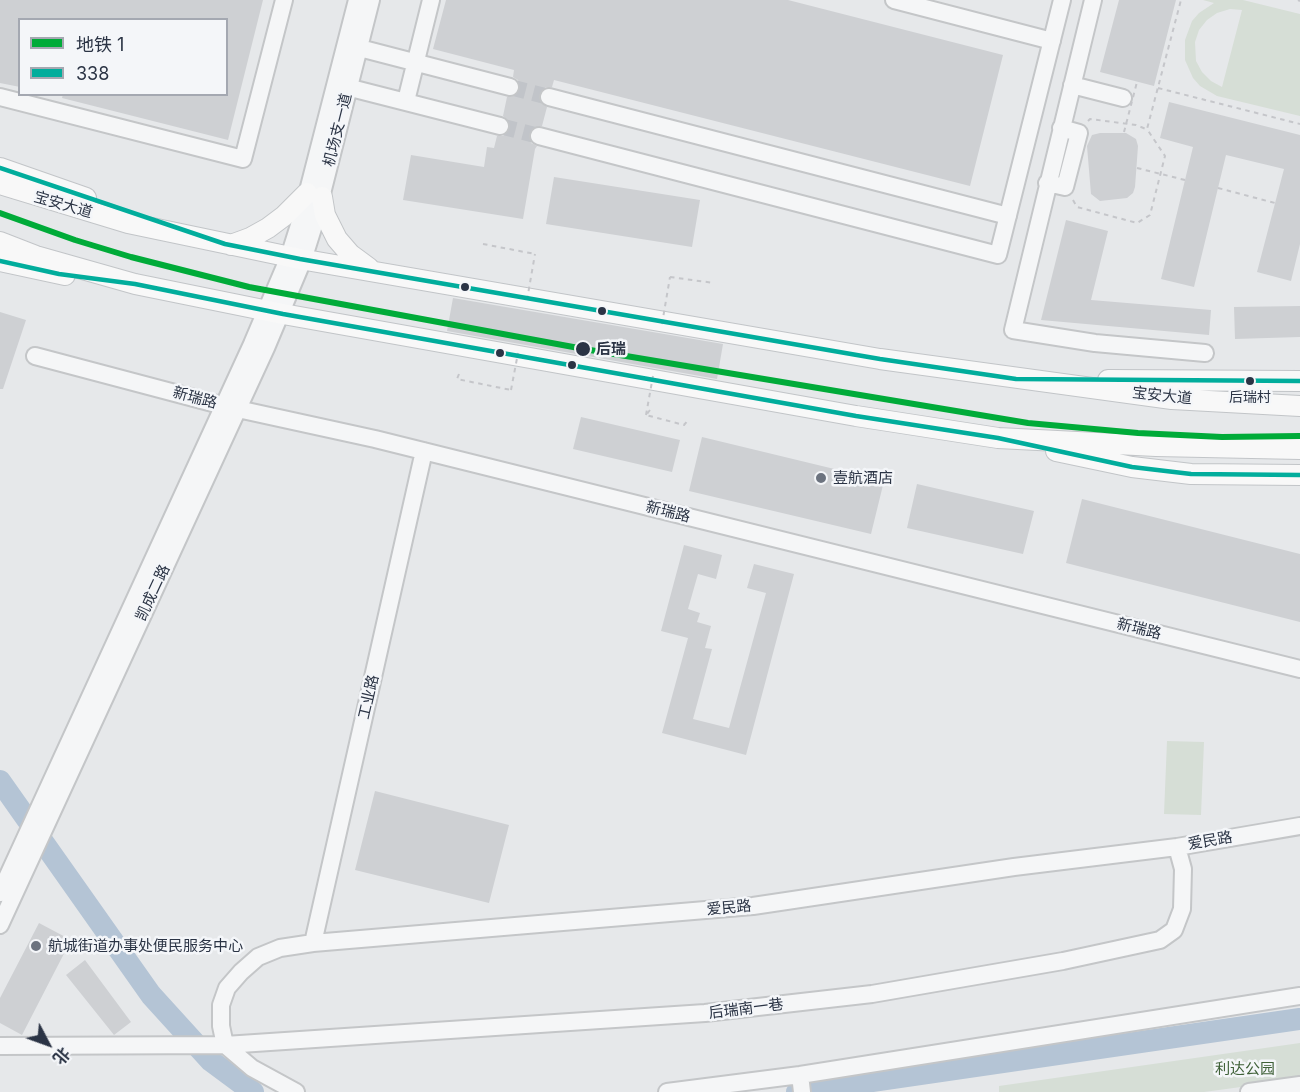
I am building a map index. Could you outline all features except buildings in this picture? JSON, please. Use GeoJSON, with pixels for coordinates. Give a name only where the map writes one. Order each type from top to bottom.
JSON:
{"type":"FeatureCollection","features":[{"type":"Feature","properties":{"kind":"main road"},"geometry":{"type":"LineString","coordinates":[[0,168],[228,244],[250,238],[268,228],[314,195],[337,239],[359,262],[380,273]]}},
{"type":"Feature","properties":{"kind":"main road","name":"宝安大道"},"geometry":{"type":"LineString","coordinates":[[0,184],[128,223],[296,258],[880,359],[1172,399],[1300,406]]}},
{"type":"Feature","properties":{"kind":"main road"},"geometry":{"type":"LineString","coordinates":[[0,242],[36,256],[135,284]]}},
{"type":"Feature","properties":{"kind":"main road"},"geometry":{"type":"LineString","coordinates":[[0,261],[59,274],[135,284],[273,312],[856,416],[998,438],[1132,467],[1191,474],[1300,475]]}},
{"type":"Feature","properties":{"kind":"main road"},"geometry":{"type":"LineString","coordinates":[[1016,379],[1300,381]]}},
{"type":"Feature","properties":{"kind":"main road"},"geometry":{"type":"LineString","coordinates":[[998,438],[1156,446],[1300,449]]}},
{"type":"Feature","properties":{"kind":"street"},"geometry":{"type":"LineString","coordinates":[[0,97],[243,159],[284,0]]}},
{"type":"Feature","properties":{"kind":"street","name":"机场支一道"},"geometry":{"type":"LineString","coordinates":[[296,258],[352,46],[357,0]]}},
{"type":"Feature","properties":{"kind":"street","name":"机场支一道"},"geometry":{"type":"LineString","coordinates":[[352,46],[371,0]]}},
{"type":"Feature","properties":{"kind":"street"},"geometry":{"type":"LineString","coordinates":[[406,101],[431,0]]}},
{"type":"Feature","properties":{"kind":"street"},"geometry":{"type":"LineString","coordinates":[[894,0],[1052,41]]}},
{"type":"Feature","properties":{"kind":"street"},"geometry":{"type":"LineString","coordinates":[[539,136],[998,255],[1062,0]]}},
{"type":"Feature","properties":{"kind":"street"},"geometry":{"type":"LineString","coordinates":[[1093,0],[1013,330],[1095,343],[1205,353]]}},
{"type":"Feature","properties":{"kind":"street"},"geometry":{"type":"LineString","coordinates":[[352,46],[510,87]]}},
{"type":"Feature","properties":{"kind":"street"},"geometry":{"type":"LineString","coordinates":[[1072,85],[1123,98]]}},
{"type":"Feature","properties":{"kind":"street"},"geometry":{"type":"LineString","coordinates":[[342,86],[500,126]]}},
{"type":"Feature","properties":{"kind":"street"},"geometry":{"type":"LineString","coordinates":[[549,97],[1008,216]]}},
{"type":"Feature","properties":{"kind":"street"},"geometry":{"type":"LineString","coordinates":[[1047,183],[1065,187],[1079,133],[1061,128]]}},
{"type":"Feature","properties":{"kind":"street","name":"凯成二路"},"geometry":{"type":"LineString","coordinates":[[0,924],[25,854],[231,407],[296,258]]}},
{"type":"Feature","properties":{"kind":"street","name":"新瑞路"},"geometry":{"type":"LineString","coordinates":[[35,356],[231,407],[424,452],[1300,669]]}},
{"type":"Feature","properties":{"kind":"street","name":"工业路"},"geometry":{"type":"LineString","coordinates":[[313,943],[424,452]]}},
{"type":"Feature","properties":{"kind":"street","name":"爱民路"},"geometry":{"type":"LineString","coordinates":[[225,1045],[221,1026],[221,1005],[227,988],[258,957],[280,948],[313,943],[753,906],[1014,867],[1177,847],[1300,825]]}},
{"type":"Feature","properties":{"kind":"street","name":"后瑞南一巷"},"geometry":{"type":"LineString","coordinates":[[0,1046],[225,1045],[705,1013],[872,994],[1085,956],[1160,940],[1174,930],[1182,909],[1183,869],[1177,847]]}},
{"type":"Feature","properties":{"kind":"street","name":"凯成二路"},"geometry":{"type":"LineString","coordinates":[[0,893],[25,854]]}},
{"type":"Feature","properties":{"kind":"street"},"geometry":{"type":"LineString","coordinates":[[667,1092],[800,1075],[1300,996]]}},
{"type":"Feature","properties":{"kind":"street"},"geometry":{"type":"LineString","coordinates":[[225,1045],[252,1068],[296,1092]]}},
{"type":"Feature","properties":{"kind":"street"},"geometry":{"type":"LineString","coordinates":[[800,1075],[802,1092]]}},
{"type":"Feature","properties":{"kind":"street"},"geometry":{"type":"LineString","coordinates":[[1249,1092],[1300,1085]]}},
{"type":"Feature","properties":{"kind":"path"},"geometry":{"type":"LineString","coordinates":[[1147,129],[1181,0]]}},
{"type":"Feature","properties":{"kind":"path"},"geometry":{"type":"LineString","coordinates":[[1124,132],[1137,81]]}},
{"type":"Feature","properties":{"kind":"path"},"geometry":{"type":"LineString","coordinates":[[1158,88],[1300,123]]}},
{"type":"Feature","properties":{"kind":"path"},"geometry":{"type":"LineString","coordinates":[[1065,187],[1077,207],[1137,223],[1150,215],[1165,156],[1147,129],[1136,125],[1089,119],[1079,133]]}},
{"type":"Feature","properties":{"kind":"path"},"geometry":{"type":"LineString","coordinates":[[1137,168],[1185,180]]}},
{"type":"Feature","properties":{"kind":"path"},"geometry":{"type":"LineString","coordinates":[[1218,188],[1275,203]]}},
{"type":"Feature","properties":{"kind":"path"},"geometry":{"type":"LineString","coordinates":[[483,244],[535,254],[527,300]]}},
{"type":"Feature","properties":{"kind":"path"},"geometry":{"type":"LineString","coordinates":[[662,324],[670,277],[714,283]]}},
{"type":"Feature","properties":{"kind":"path"},"geometry":{"type":"LineString","coordinates":[[459,374],[457,379],[511,390],[518,353]]}},
{"type":"Feature","properties":{"kind":"path"},"geometry":{"type":"LineString","coordinates":[[646,415],[653,376]]}},
{"type":"Feature","properties":{"kind":"path"},"geometry":{"type":"LineString","coordinates":[[646,415],[650,410]]}},
{"type":"Feature","properties":{"kind":"path"},"geometry":{"type":"LineString","coordinates":[[646,415],[684,425],[689,419]]}},
{"type":"Feature","properties":{"kind":"green space"},"geometry":{"type":"Polygon","coordinates":[[[1203,0],[1243,0],[1300,14],[1300,116],[1217,96],[1200,86],[1193,78],[1185,60],[1185,40],[1192,21],[1214,3],[1203,0]],[[1230,9],[1217,13],[1199,30],[1195,42],[1196,61],[1202,72],[1222,87],[1242,10],[1230,9]]]}},
{"type":"Feature","properties":{"kind":"green space"},"geometry":{"type":"Polygon","coordinates":[[[1167,741],[1204,742],[1201,815],[1164,814],[1167,741]]]}},
{"type":"Feature","properties":{"kind":"green space","name":"利达公园"},"geometry":{"type":"Polygon","coordinates":[[[1300,1043],[1300,1079],[1204,1092],[999,1092],[999,1086],[1300,1043]]]}},
{"type":"Feature","properties":{"kind":"waterway"},"geometry":{"type":"LineString","coordinates":[[0,781],[151,995],[211,1061],[253,1092]]}},
{"type":"Feature","properties":{"kind":"waterway"},"geometry":{"type":"LineString","coordinates":[[797,1092],[1300,1019]]}},
{"type":"Feature","properties":{"kind":"tunnel"},"geometry":{"type":"LineString","coordinates":[[510,87],[549,97]]}},
{"type":"Feature","properties":{"kind":"tunnel"},"geometry":{"type":"LineString","coordinates":[[500,126],[539,136]]}},
{"type":"Feature","properties":{"kind":"metro line","name":"1"},"geometry":{"type":"LineString","coordinates":[[0,213],[131,257],[249,287],[584,349],[1028,423],[1138,433],[1222,437],[1300,436]]}},
{"type":"Feature","properties":{"kind":"transit line","name":"338"},"geometry":{"type":"LineString","coordinates":[[0,168],[225,244],[300,259],[880,359],[1016,379],[1300,381]]}},
{"type":"Feature","properties":{"kind":"transit line","name":"338"},"geometry":{"type":"LineString","coordinates":[[0,261],[59,274],[135,284],[283,314],[856,416],[998,438],[1132,467],[1191,474],[1300,475]]}},
{"type":"Feature","properties":{"kind":"place","name":"后瑞"},"geometry":{"type":"Point","coordinates":[583,349]}},
{"type":"Feature","properties":{"kind":"place","name":"后瑞村"},"geometry":{"type":"Point","coordinates":[1250,381]}},
{"type":"Feature","properties":{"kind":"place","name":"壹航酒店"},"geometry":{"type":"Point","coordinates":[821,478]}},
{"type":"Feature","properties":{"kind":"place","name":"航城街道办事处便民服务中心"},"geometry":{"type":"Point","coordinates":[36,946]}}]}
